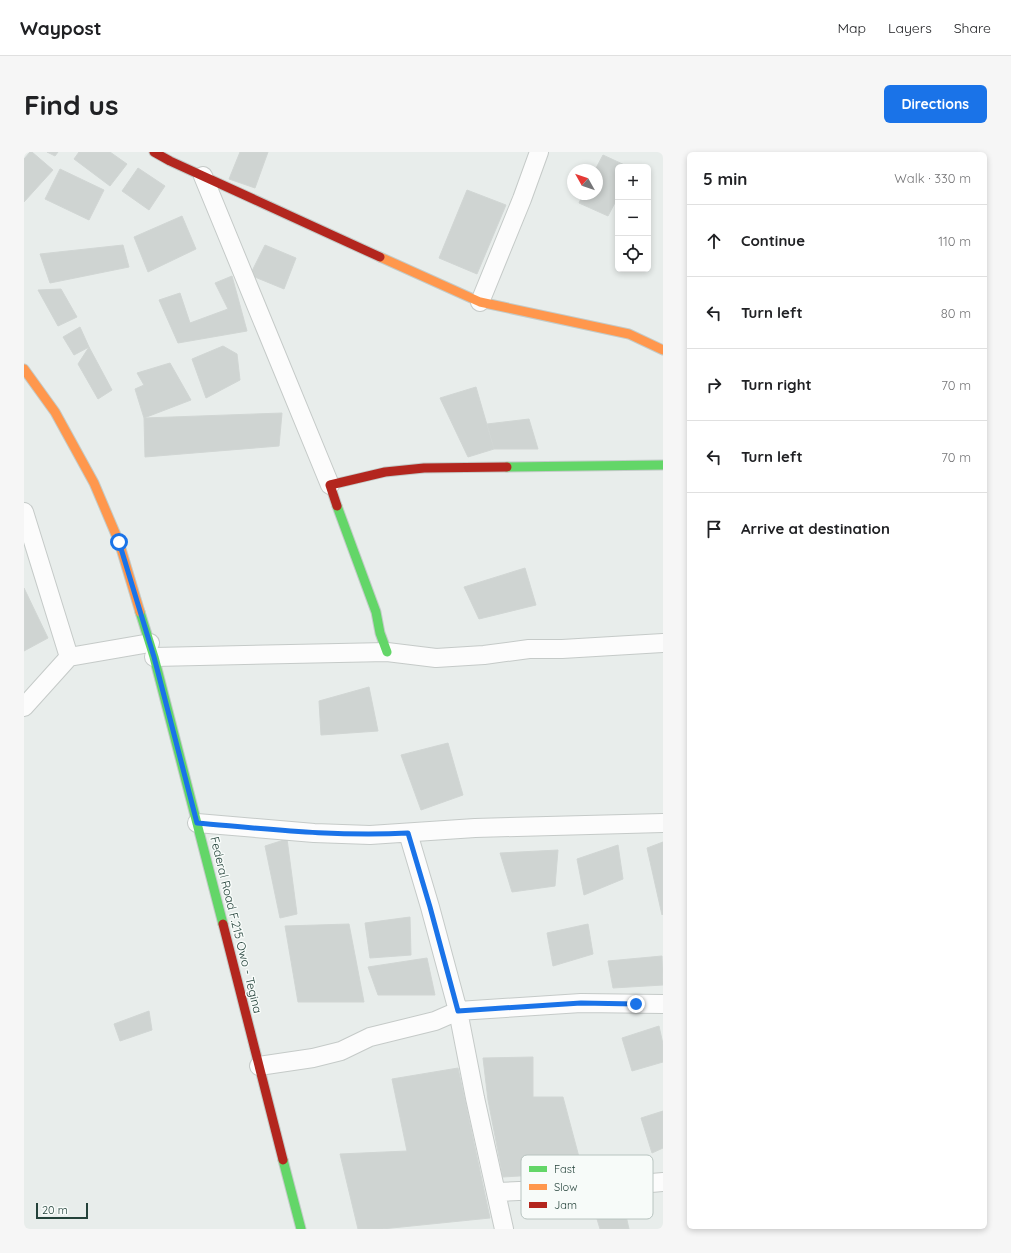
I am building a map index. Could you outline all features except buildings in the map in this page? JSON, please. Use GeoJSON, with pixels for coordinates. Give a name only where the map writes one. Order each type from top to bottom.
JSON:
{"type":"FeatureCollection","features":[{"type":"Feature","properties":{"kind":"main road"},"geometry":{"type":"LineString","coordinates":[[154,152],[173,156],[203,176],[310,226],[480,302],[628,334],[663,350]]}},
{"type":"Feature","properties":{"kind":"main road","name":"Federal Road F.215 Owo - Tegina"},"geometry":{"type":"LineString","coordinates":[[24,369],[55,412],[94,483],[119,542],[152,650],[301,1229]]}},
{"type":"Feature","properties":{"kind":"main road"},"geometry":{"type":"LineString","coordinates":[[388,652],[381,640],[376,612],[330,485],[385,472],[424,468],[663,465]]}},
{"type":"Feature","properties":{"kind":"street"},"geometry":{"type":"LineString","coordinates":[[480,302],[522,199],[539,152]]}},
{"type":"Feature","properties":{"kind":"street"},"geometry":{"type":"LineString","coordinates":[[203,176],[330,485]]}},
{"type":"Feature","properties":{"kind":"street"},"geometry":{"type":"LineString","coordinates":[[24,512],[70,657]]}},
{"type":"Feature","properties":{"kind":"street"},"geometry":{"type":"LineString","coordinates":[[24,707],[70,657],[152,650],[388,652],[436,658],[484,655],[529,649],[562,649],[663,642]]}},
{"type":"Feature","properties":{"kind":"street"},"geometry":{"type":"LineString","coordinates":[[197,823],[314,833],[370,835],[475,828],[663,823]]}},
{"type":"Feature","properties":{"kind":"street"},"geometry":{"type":"LineString","coordinates":[[408,833],[458,1011],[475,1098],[504,1229]]}},
{"type":"Feature","properties":{"kind":"street"},"geometry":{"type":"LineString","coordinates":[[259,1066],[313,1058],[342,1051],[370,1037],[435,1021],[458,1011],[581,1003],[663,1004]]}},
{"type":"Feature","properties":{"kind":"street"},"geometry":{"type":"LineString","coordinates":[[653,1183],[663,1182]]}},
{"type":"Feature","properties":{"kind":"street"},"geometry":{"type":"LineString","coordinates":[[497,1192],[521,1191]]}},
{"type":"Feature","properties":{"kind":"traffic: fast"},"geometry":{"type":"LineString","coordinates":[[507,467],[663,465]]}},
{"type":"Feature","properties":{"kind":"traffic: fast"},"geometry":{"type":"LineString","coordinates":[[337,506],[376,612],[380,633],[387,652]]}},
{"type":"Feature","properties":{"kind":"traffic: fast"},"geometry":{"type":"LineString","coordinates":[[140,612],[154,657],[223,924]]}},
{"type":"Feature","properties":{"kind":"traffic: fast"},"geometry":{"type":"LineString","coordinates":[[283,1160],[301,1229]]}},
{"type":"Feature","properties":{"kind":"traffic: slow"},"geometry":{"type":"LineString","coordinates":[[380,257],[480,302],[629,334],[663,350]]}},
{"type":"Feature","properties":{"kind":"traffic: slow"},"geometry":{"type":"LineString","coordinates":[[24,369],[55,412],[94,483],[119,542],[140,612]]}},
{"type":"Feature","properties":{"kind":"traffic: jam"},"geometry":{"type":"LineString","coordinates":[[154,152],[170,161],[380,257]]}},
{"type":"Feature","properties":{"kind":"traffic: jam"},"geometry":{"type":"LineString","coordinates":[[337,506],[330,485],[385,472],[424,468],[507,467]]}},
{"type":"Feature","properties":{"kind":"traffic: jam"},"geometry":{"type":"LineString","coordinates":[[223,924],[283,1160]]}},
{"type":"Feature","properties":{"kind":"route"},"geometry":{"type":"LineString","coordinates":[[119,542],[154,657],[197,823],[314,833],[370,835],[408,833],[458,1011],[581,1003],[636,1004]]}}]}
